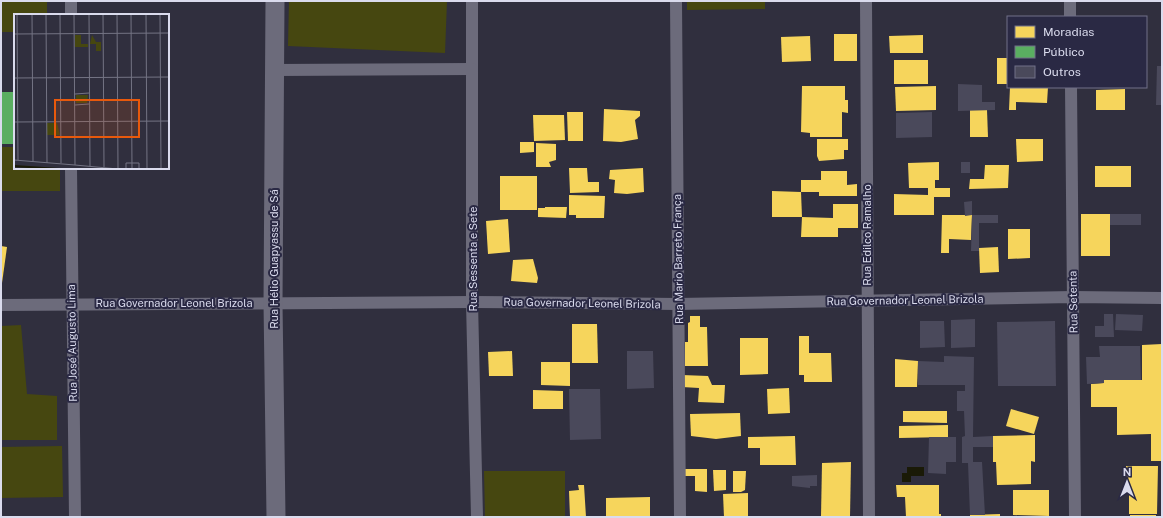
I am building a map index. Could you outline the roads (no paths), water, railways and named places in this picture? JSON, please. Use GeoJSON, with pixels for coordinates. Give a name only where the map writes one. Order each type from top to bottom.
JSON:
{"type":"FeatureCollection","features":[{"type":"Feature","properties":{"kind":"main road","name":"Rua Hélio Guapyassu de Sá"},"geometry":{"type":"LineString","coordinates":[[275,1],[273,303],[276,517]]}},
{"type":"Feature","properties":{"kind":"street"},"geometry":{"type":"LineString","coordinates":[[71,1],[71,14]]}},
{"type":"Feature","properties":{"kind":"street","name":"Rua Sessenta e Sete"},"geometry":{"type":"LineString","coordinates":[[472,1],[472,302],[477,517]]}},
{"type":"Feature","properties":{"kind":"street","name":"Rua Mario Barreto França"},"geometry":{"type":"LineString","coordinates":[[676,1],[680,517]]}},
{"type":"Feature","properties":{"kind":"street","name":"Rua Edilco Ramalho"},"geometry":{"type":"LineString","coordinates":[[866,1],[869,517]]}},
{"type":"Feature","properties":{"kind":"street"},"geometry":{"type":"LineString","coordinates":[[1070,1],[1070,16]]}},
{"type":"Feature","properties":{"kind":"street"},"geometry":{"type":"LineString","coordinates":[[275,70],[472,69]]}},
{"type":"Feature","properties":{"kind":"street","name":"Rua Setenta"},"geometry":{"type":"LineString","coordinates":[[1071,88],[1076,517]]}},
{"type":"Feature","properties":{"kind":"street","name":"Rua José Augusto Lima"},"geometry":{"type":"LineString","coordinates":[[71,169],[71,304],[75,517]]}},
{"type":"Feature","properties":{"kind":"street","name":"Rua Governador Leonel Brizola"},"geometry":{"type":"LineString","coordinates":[[1,305],[472,302],[678,304],[1073,297],[1162,298]]}}]}
